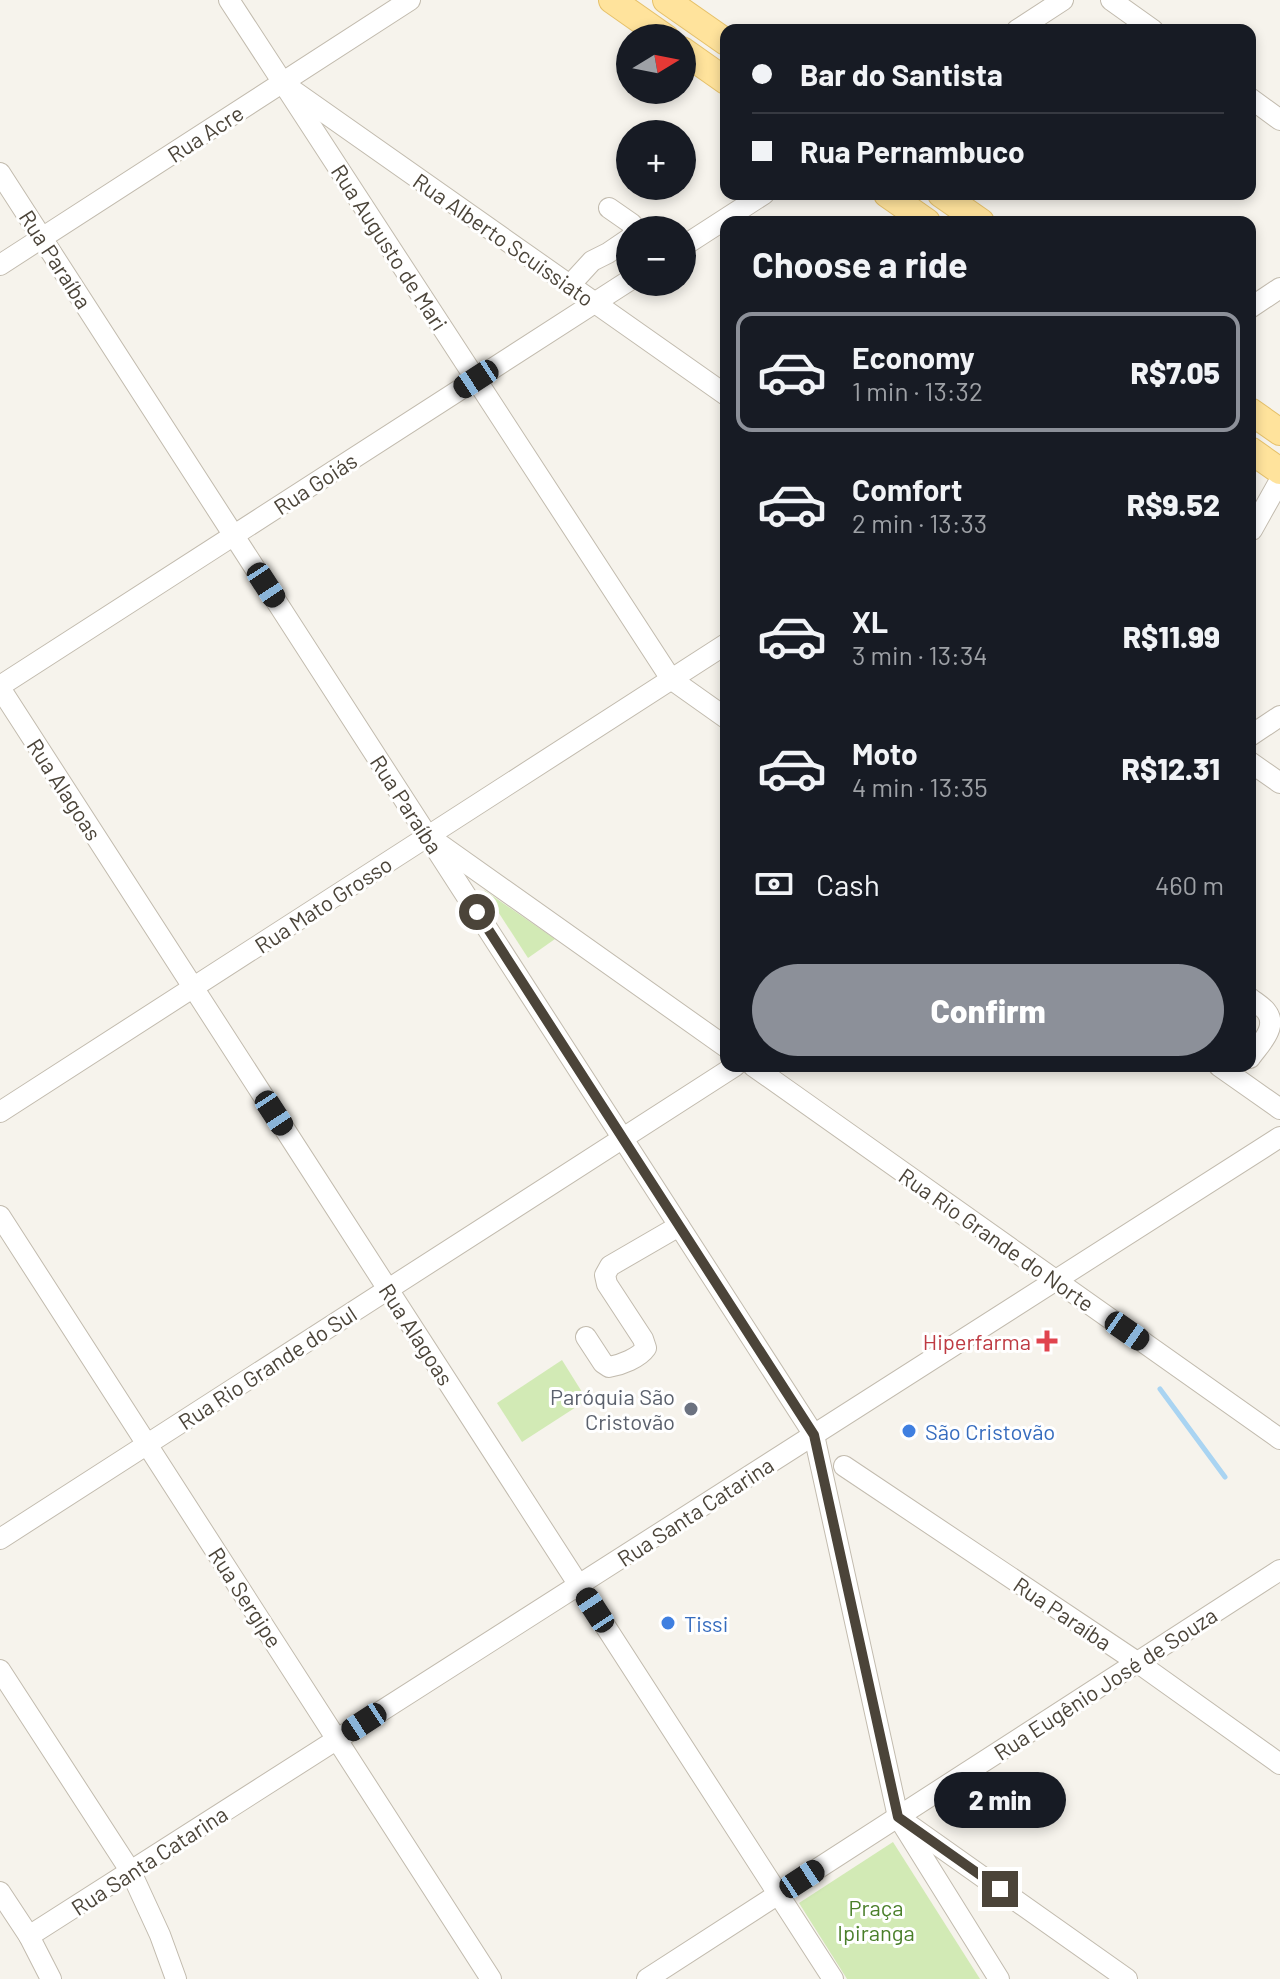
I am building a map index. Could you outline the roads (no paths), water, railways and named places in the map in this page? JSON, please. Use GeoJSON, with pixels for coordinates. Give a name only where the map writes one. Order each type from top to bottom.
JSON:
{"type":"FeatureCollection","features":[{"type":"Feature","properties":{"kind":"main road"},"geometry":{"type":"LineString","coordinates":[[612,0],[646,24]]}},
{"type":"Feature","properties":{"kind":"main road"},"geometry":{"type":"LineString","coordinates":[[666,0],[720,38]]}},
{"type":"Feature","properties":{"kind":"main road"},"geometry":{"type":"LineString","coordinates":[[696,60],[720,77]]}},
{"type":"Feature","properties":{"kind":"main road"},"geometry":{"type":"LineString","coordinates":[[896,200],[918,216]]}},
{"type":"Feature","properties":{"kind":"main road"},"geometry":{"type":"LineString","coordinates":[[950,200],[972,216]]}},
{"type":"Feature","properties":{"kind":"main road"},"geometry":{"type":"LineString","coordinates":[[1256,415],[1280,432]]}},
{"type":"Feature","properties":{"kind":"main road"},"geometry":{"type":"LineString","coordinates":[[1256,454],[1280,471]]}},
{"type":"Feature","properties":{"kind":"street","name":"Rua Augusto de Mari"},"geometry":{"type":"LineString","coordinates":[[229,0],[671,679],[720,714]]}},
{"type":"Feature","properties":{"kind":"street","name":"Rua Acre"},"geometry":{"type":"LineString","coordinates":[[0,265],[410,0]]}},
{"type":"Feature","properties":{"kind":"street"},"geometry":{"type":"LineString","coordinates":[[1026,24],[1063,0]]}},
{"type":"Feature","properties":{"kind":"street"},"geometry":{"type":"LineString","coordinates":[[1111,0],[1145,24]]}},
{"type":"Feature","properties":{"kind":"street","name":"Rua Alberto Scuissiato"},"geometry":{"type":"LineString","coordinates":[[283,82],[720,391]]}},
{"type":"Feature","properties":{"kind":"street"},"geometry":{"type":"LineString","coordinates":[[1256,102],[1280,120]]}},
{"type":"Feature","properties":{"kind":"street","name":"Rua Paraíba"},"geometry":{"type":"LineString","coordinates":[[0,173],[814,1435]]}},
{"type":"Feature","properties":{"kind":"street"},"geometry":{"type":"LineString","coordinates":[[730,216],[755,200]]}},
{"type":"Feature","properties":{"kind":"street"},"geometry":{"type":"LineString","coordinates":[[609,208],[620,216]]}},
{"type":"Feature","properties":{"kind":"street"},"geometry":{"type":"LineString","coordinates":[[696,238],[720,222]]}},
{"type":"Feature","properties":{"kind":"street"},"geometry":{"type":"LineString","coordinates":[[570,285],[592,261],[616,248]]}},
{"type":"Feature","properties":{"kind":"street"},"geometry":{"type":"LineString","coordinates":[[1256,304],[1280,288]]}},
{"type":"Feature","properties":{"kind":"street","name":"Rua Goiás"},"geometry":{"type":"LineString","coordinates":[[0,687],[616,289]]}},
{"type":"Feature","properties":{"kind":"street"},"geometry":{"type":"LineString","coordinates":[[1256,523],[1280,480]]}},
{"type":"Feature","properties":{"kind":"street","name":"Rua Mato Grosso"},"geometry":{"type":"LineString","coordinates":[[0,1112],[720,648]]}},
{"type":"Feature","properties":{"kind":"street","name":"Rua Alagoas"},"geometry":{"type":"LineString","coordinates":[[0,687],[833,1979]]}},
{"type":"Feature","properties":{"kind":"street"},"geometry":{"type":"LineString","coordinates":[[1256,732],[1280,716]]}},
{"type":"Feature","properties":{"kind":"street"},"geometry":{"type":"LineString","coordinates":[[1256,766],[1280,783]]}},
{"type":"Feature","properties":{"kind":"street"},"geometry":{"type":"LineString","coordinates":[[428,836],[720,1043]]}},
{"type":"Feature","properties":{"kind":"street"},"geometry":{"type":"LineString","coordinates":[[1256,1003],[1267,1011],[1270,1029],[1256,1049]]}},
{"type":"Feature","properties":{"kind":"street","name":"Rua Rio Grande do Sul"},"geometry":{"type":"LineString","coordinates":[[0,1539],[726,1072]]}},
{"type":"Feature","properties":{"kind":"street","name":"Rua Rio Grande do Norte"},"geometry":{"type":"LineString","coordinates":[[761,1072],[1280,1439]]}},
{"type":"Feature","properties":{"kind":"street"},"geometry":{"type":"LineString","coordinates":[[1241,1072],[1280,1109]]}},
{"type":"Feature","properties":{"kind":"street","name":"Rua Santa Catarina"},"geometry":{"type":"LineString","coordinates":[[29,1936],[1280,1137]]}},
{"type":"Feature","properties":{"kind":"street","name":"Rua Sergipe"},"geometry":{"type":"LineString","coordinates":[[0,1216],[491,1979]]}},
{"type":"Feature","properties":{"kind":"street"},"geometry":{"type":"LineString","coordinates":[[586,1337],[609,1367],[643,1353],[646,1348],[643,1339],[607,1284],[605,1275],[610,1266],[679,1226]]}},
{"type":"Feature","properties":{"kind":"street"},"geometry":{"type":"LineString","coordinates":[[814,1435],[898,1817],[999,1979]]}},
{"type":"Feature","properties":{"kind":"street","name":"Rua Paraíba"},"geometry":{"type":"LineString","coordinates":[[844,1466],[1137,1662],[1280,1764]]}},
{"type":"Feature","properties":{"kind":"street","name":"Rua Eugênio José de Souza"},"geometry":{"type":"LineString","coordinates":[[647,1979],[1280,1570]]}},
{"type":"Feature","properties":{"kind":"street"},"geometry":{"type":"LineString","coordinates":[[0,1670],[131,1872],[176,1979]]}},
{"type":"Feature","properties":{"kind":"street"},"geometry":{"type":"LineString","coordinates":[[898,1817],[1127,1979]]}},
{"type":"Feature","properties":{"kind":"street"},"geometry":{"type":"LineString","coordinates":[[0,1892],[29,1936],[51,1979]]}},
{"type":"Feature","properties":{"kind":"waterway"},"geometry":{"type":"LineString","coordinates":[[1160,1389],[1225,1477]]}},
{"type":"Feature","properties":{"kind":"place","name":"Hiperfarma"},"geometry":{"type":"Point","coordinates":[1047,1341]}},
{"type":"Feature","properties":{"kind":"place","name":"Paróquia São Cristovão"},"geometry":{"type":"Point","coordinates":[691,1409]}},
{"type":"Feature","properties":{"kind":"place","name":"São Cristovão"},"geometry":{"type":"Point","coordinates":[909,1431]}},
{"type":"Feature","properties":{"kind":"place","name":"Tissi"},"geometry":{"type":"Point","coordinates":[668,1623]}},
{"type":"Feature","properties":{"kind":"park label","name":"Praça Ipiranga"},"geometry":{"type":"Point","coordinates":[876,1920]}}]}
